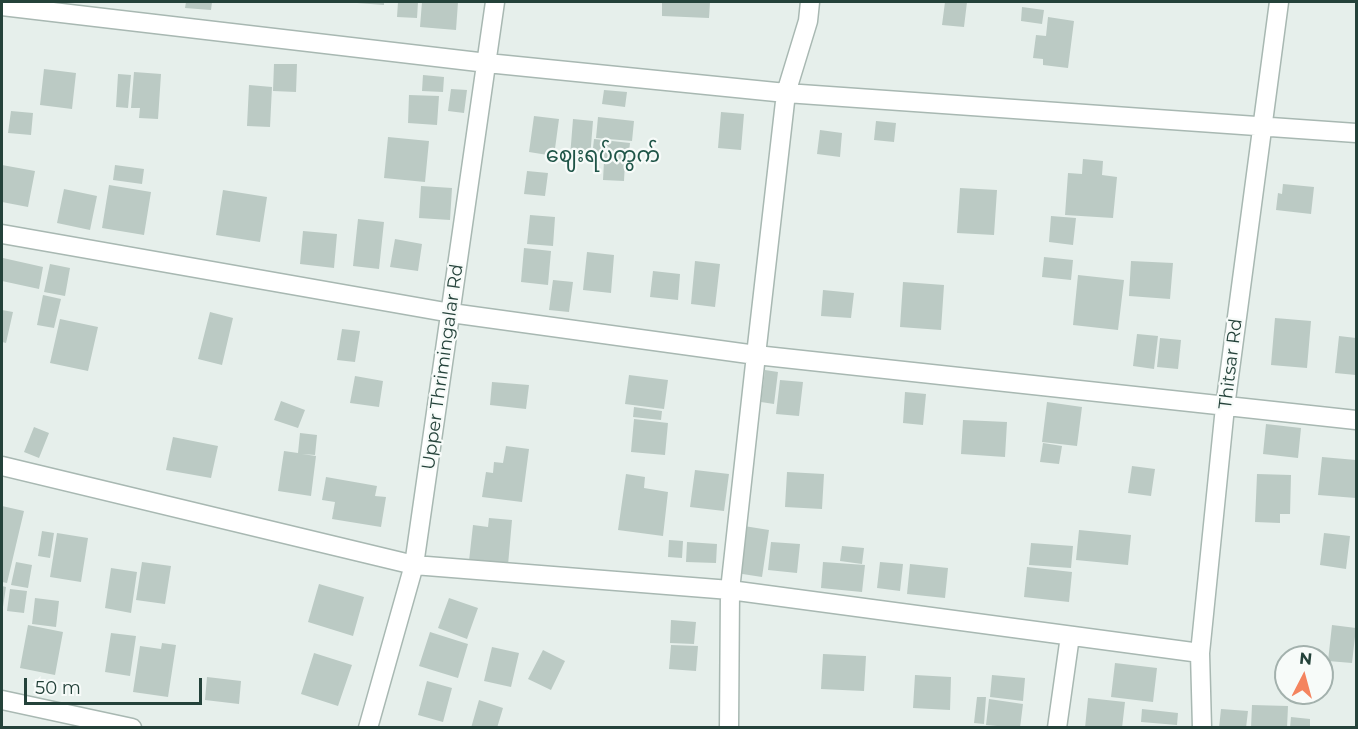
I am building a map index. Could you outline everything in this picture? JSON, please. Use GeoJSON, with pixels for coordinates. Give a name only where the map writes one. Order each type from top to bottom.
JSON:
{"type":"FeatureCollection","features":[{"type":"Feature","properties":{"kind":"street","name":"Upper Thrimingalar Rd"},"geometry":{"type":"LineString","coordinates":[[368,728],[414,565],[495,2]]}},
{"type":"Feature","properties":{"kind":"street"},"geometry":{"type":"LineString","coordinates":[[729,728],[730,590],[756,355],[786,93],[808,21],[810,2]]}},
{"type":"Feature","properties":{"kind":"street","name":"Thitsar Rd"},"geometry":{"type":"LineString","coordinates":[[1202,728],[1200,653],[1225,407],[1279,2]]}},
{"type":"Feature","properties":{"kind":"street"},"geometry":{"type":"LineString","coordinates":[[2,6],[487,63],[786,93],[1356,133]]}},
{"type":"Feature","properties":{"kind":"street"},"geometry":{"type":"LineString","coordinates":[[2,234],[451,313],[756,355],[1356,420]]}},
{"type":"Feature","properties":{"kind":"street"},"geometry":{"type":"LineString","coordinates":[[2,466],[414,565],[730,590],[1200,653]]}},
{"type":"Feature","properties":{"kind":"street"},"geometry":{"type":"LineString","coordinates":[[1057,728],[1070,636]]}},
{"type":"Feature","properties":{"kind":"street"},"geometry":{"type":"LineString","coordinates":[[2,700],[132,728]]}},
{"type":"Feature","properties":{"kind":"building"},"geometry":{"type":"Polygon","coordinates":[[[186,2],[212,2],[211,10],[185,8],[186,2]]]}},
{"type":"Feature","properties":{"kind":"building"},"geometry":{"type":"Polygon","coordinates":[[[384,2],[384,5],[357,3],[384,2]]]}},
{"type":"Feature","properties":{"kind":"building"},"geometry":{"type":"Polygon","coordinates":[[[398,2],[418,2],[417,18],[397,17],[398,2]]]}},
{"type":"Feature","properties":{"kind":"building"},"geometry":{"type":"Polygon","coordinates":[[[422,2],[458,2],[456,30],[420,27],[422,2]]]}},
{"type":"Feature","properties":{"kind":"building"},"geometry":{"type":"Polygon","coordinates":[[[662,2],[710,2],[709,18],[662,16],[662,2]]]}},
{"type":"Feature","properties":{"kind":"building"},"geometry":{"type":"Polygon","coordinates":[[[945,2],[967,2],[964,27],[942,25],[945,2]]]}},
{"type":"Feature","properties":{"kind":"building"},"geometry":{"type":"Polygon","coordinates":[[[1022,7],[1044,10],[1042,24],[1021,21],[1022,7]]]}},
{"type":"Feature","properties":{"kind":"building"},"geometry":{"type":"Polygon","coordinates":[[[1048,17],[1074,21],[1068,68],[1043,65],[1043,59],[1033,58],[1036,35],[1046,36],[1048,17]]]}},
{"type":"Feature","properties":{"kind":"building"},"geometry":{"type":"Polygon","coordinates":[[[274,64],[297,64],[296,92],[273,91],[274,64]]]}},
{"type":"Feature","properties":{"kind":"building"},"geometry":{"type":"Polygon","coordinates":[[[44,69],[76,73],[72,109],[40,105],[44,69]]]}},
{"type":"Feature","properties":{"kind":"building"},"geometry":{"type":"Polygon","coordinates":[[[134,72],[161,74],[158,119],[139,118],[140,108],[131,108],[134,72]]]}},
{"type":"Feature","properties":{"kind":"building"},"geometry":{"type":"Polygon","coordinates":[[[118,74],[131,75],[128,108],[116,107],[118,74]]]}},
{"type":"Feature","properties":{"kind":"building"},"geometry":{"type":"Polygon","coordinates":[[[423,75],[444,77],[443,92],[422,91],[423,75]]]}},
{"type":"Feature","properties":{"kind":"building"},"geometry":{"type":"Polygon","coordinates":[[[249,85],[272,87],[270,127],[247,126],[249,85]]]}},
{"type":"Feature","properties":{"kind":"building"},"geometry":{"type":"Polygon","coordinates":[[[451,89],[467,90],[464,113],[448,111],[451,89]]]}},
{"type":"Feature","properties":{"kind":"building"},"geometry":{"type":"Polygon","coordinates":[[[604,90],[627,92],[625,107],[602,104],[604,90]]]}},
{"type":"Feature","properties":{"kind":"building"},"geometry":{"type":"Polygon","coordinates":[[[409,95],[439,96],[437,125],[408,123],[409,95]]]}},
{"type":"Feature","properties":{"kind":"building"},"geometry":{"type":"Polygon","coordinates":[[[11,111],[33,113],[31,135],[8,133],[11,111]]]}},
{"type":"Feature","properties":{"kind":"building"},"geometry":{"type":"Polygon","coordinates":[[[721,112],[744,114],[741,150],[718,148],[721,112]]]}},
{"type":"Feature","properties":{"kind":"building"},"geometry":{"type":"Polygon","coordinates":[[[534,116],[559,119],[554,156],[529,152],[534,116]]]}},
{"type":"Feature","properties":{"kind":"building"},"geometry":{"type":"Polygon","coordinates":[[[598,117],[634,121],[632,141],[596,138],[598,117]]]}},
{"type":"Feature","properties":{"kind":"building"},"geometry":{"type":"Polygon","coordinates":[[[573,119],[593,121],[590,158],[570,157],[573,119]]]}},
{"type":"Feature","properties":{"kind":"building"},"geometry":{"type":"Polygon","coordinates":[[[876,121],[896,123],[894,142],[874,140],[876,121]]]}},
{"type":"Feature","properties":{"kind":"building"},"geometry":{"type":"Polygon","coordinates":[[[820,130],[842,133],[840,157],[817,154],[820,130]]]}},
{"type":"Feature","properties":{"kind":"building"},"geometry":{"type":"Polygon","coordinates":[[[388,137],[429,141],[425,182],[384,178],[388,137]]]}},
{"type":"Feature","properties":{"kind":"building"},"geometry":{"type":"Polygon","coordinates":[[[594,139],[630,143],[628,161],[592,157],[594,139]]]}},
{"type":"Feature","properties":{"kind":"building"},"geometry":{"type":"Polygon","coordinates":[[[1083,159],[1103,161],[1102,175],[1117,177],[1113,218],[1065,215],[1068,173],[1082,174],[1083,159]]]}},
{"type":"Feature","properties":{"kind":"building"},"geometry":{"type":"Polygon","coordinates":[[[604,161],[625,162],[624,181],[603,180],[604,161]]]}},
{"type":"Feature","properties":{"kind":"building"},"geometry":{"type":"Polygon","coordinates":[[[2,165],[35,171],[28,207],[2,202],[2,165]]]}},
{"type":"Feature","properties":{"kind":"building"},"geometry":{"type":"Polygon","coordinates":[[[115,165],[144,169],[142,184],[113,180],[115,165]]]}},
{"type":"Feature","properties":{"kind":"building"},"geometry":{"type":"Polygon","coordinates":[[[527,171],[548,173],[545,196],[524,194],[527,171]]]}},
{"type":"Feature","properties":{"kind":"building"},"geometry":{"type":"Polygon","coordinates":[[[1283,184],[1314,187],[1311,214],[1276,210],[1278,193],[1282,194],[1283,184]]]}},
{"type":"Feature","properties":{"kind":"building"},"geometry":{"type":"Polygon","coordinates":[[[109,185],[151,192],[144,235],[102,228],[109,185]]]}},
{"type":"Feature","properties":{"kind":"building"},"geometry":{"type":"Polygon","coordinates":[[[421,186],[452,188],[450,220],[419,218],[421,186]]]}},
{"type":"Feature","properties":{"kind":"building"},"geometry":{"type":"Polygon","coordinates":[[[960,188],[997,190],[994,235],[957,233],[960,188]]]}},
{"type":"Feature","properties":{"kind":"building"},"geometry":{"type":"Polygon","coordinates":[[[64,189],[97,196],[90,230],[57,223],[64,189]]]}},
{"type":"Feature","properties":{"kind":"building"},"geometry":{"type":"Polygon","coordinates":[[[223,190],[267,197],[260,242],[216,235],[223,190]]]}},
{"type":"Feature","properties":{"kind":"building"},"geometry":{"type":"Polygon","coordinates":[[[530,215],[555,217],[553,246],[527,244],[530,215]]]}},
{"type":"Feature","properties":{"kind":"building"},"geometry":{"type":"Polygon","coordinates":[[[1051,216],[1076,218],[1073,245],[1049,242],[1051,216]]]}},
{"type":"Feature","properties":{"kind":"building"},"geometry":{"type":"Polygon","coordinates":[[[358,219],[384,222],[379,269],[353,266],[358,219]]]}},
{"type":"Feature","properties":{"kind":"building"},"geometry":{"type":"Polygon","coordinates":[[[303,231],[337,234],[334,268],[300,264],[303,231]]]}},
{"type":"Feature","properties":{"kind":"building"},"geometry":{"type":"Polygon","coordinates":[[[395,239],[422,244],[418,271],[390,267],[395,239]]]}},
{"type":"Feature","properties":{"kind":"building"},"geometry":{"type":"Polygon","coordinates":[[[524,248],[551,251],[548,285],[521,282],[524,248]]]}},
{"type":"Feature","properties":{"kind":"building"},"geometry":{"type":"Polygon","coordinates":[[[587,252],[614,255],[611,293],[583,290],[587,252]]]}},
{"type":"Feature","properties":{"kind":"building"},"geometry":{"type":"Polygon","coordinates":[[[1044,257],[1073,260],[1071,280],[1042,277],[1044,257]]]}},
{"type":"Feature","properties":{"kind":"building"},"geometry":{"type":"Polygon","coordinates":[[[3,258],[43,267],[39,289],[2,281],[3,258]]]}},
{"type":"Feature","properties":{"kind":"building"},"geometry":{"type":"Polygon","coordinates":[[[695,261],[720,264],[715,307],[691,304],[695,261]]]}},
{"type":"Feature","properties":{"kind":"building"},"geometry":{"type":"Polygon","coordinates":[[[1131,261],[1173,263],[1170,299],[1129,296],[1131,261]]]}},
{"type":"Feature","properties":{"kind":"building"},"geometry":{"type":"Polygon","coordinates":[[[50,264],[70,268],[65,296],[44,292],[50,264]]]}},
{"type":"Feature","properties":{"kind":"building"},"geometry":{"type":"Polygon","coordinates":[[[653,271],[680,274],[678,300],[650,297],[653,271]]]}},
{"type":"Feature","properties":{"kind":"building"},"geometry":{"type":"Polygon","coordinates":[[[1078,275],[1124,280],[1118,330],[1073,325],[1078,275]]]}},
{"type":"Feature","properties":{"kind":"building"},"geometry":{"type":"Polygon","coordinates":[[[553,280],[573,282],[569,312],[549,310],[553,280]]]}},
{"type":"Feature","properties":{"kind":"building"},"geometry":{"type":"Polygon","coordinates":[[[903,282],[944,285],[941,330],[900,327],[903,282]]]}},
{"type":"Feature","properties":{"kind":"building"},"geometry":{"type":"Polygon","coordinates":[[[823,290],[854,293],[851,318],[821,316],[823,290]]]}},
{"type":"Feature","properties":{"kind":"building"},"geometry":{"type":"Polygon","coordinates":[[[43,295],[61,299],[54,328],[37,325],[43,295]]]}},
{"type":"Feature","properties":{"kind":"building"},"geometry":{"type":"Polygon","coordinates":[[[2,310],[13,312],[6,343],[2,342],[2,310]]]}},
{"type":"Feature","properties":{"kind":"building"},"geometry":{"type":"Polygon","coordinates":[[[210,312],[233,318],[222,365],[198,359],[210,312]]]}},
{"type":"Feature","properties":{"kind":"building"},"geometry":{"type":"Polygon","coordinates":[[[1275,318],[1311,321],[1307,368],[1271,365],[1275,318]]]}},
{"type":"Feature","properties":{"kind":"building"},"geometry":{"type":"Polygon","coordinates":[[[60,319],[98,327],[88,371],[50,363],[60,319]]]}},
{"type":"Feature","properties":{"kind":"building"},"geometry":{"type":"Polygon","coordinates":[[[342,329],[360,331],[355,362],[337,360],[342,329]]]}},
{"type":"Feature","properties":{"kind":"building"},"geometry":{"type":"Polygon","coordinates":[[[1137,334],[1158,336],[1154,369],[1133,366],[1137,334]]]}},
{"type":"Feature","properties":{"kind":"building"},"geometry":{"type":"Polygon","coordinates":[[[1339,336],[1356,338],[1356,375],[1335,373],[1339,336]]]}},
{"type":"Feature","properties":{"kind":"building"},"geometry":{"type":"Polygon","coordinates":[[[1160,338],[1181,340],[1178,369],[1157,367],[1160,338]]]}},
{"type":"Feature","properties":{"kind":"building"},"geometry":{"type":"Polygon","coordinates":[[[765,370],[778,372],[774,404],[761,402],[765,370]]]}},
{"type":"Feature","properties":{"kind":"building"},"geometry":{"type":"Polygon","coordinates":[[[629,375],[668,380],[664,409],[625,404],[629,375]]]}},
{"type":"Feature","properties":{"kind":"building"},"geometry":{"type":"Polygon","coordinates":[[[355,376],[383,381],[379,407],[350,403],[355,376]]]}},
{"type":"Feature","properties":{"kind":"building"},"geometry":{"type":"Polygon","coordinates":[[[780,380],[803,382],[799,416],[776,414],[780,380]]]}},
{"type":"Feature","properties":{"kind":"building"},"geometry":{"type":"Polygon","coordinates":[[[492,382],[529,385],[526,409],[490,405],[492,382]]]}},
{"type":"Feature","properties":{"kind":"building"},"geometry":{"type":"Polygon","coordinates":[[[905,392],[926,394],[923,425],[903,423],[905,392]]]}},
{"type":"Feature","properties":{"kind":"building"},"geometry":{"type":"Polygon","coordinates":[[[281,401],[305,410],[298,428],[274,420],[281,401]]]}},
{"type":"Feature","properties":{"kind":"building"},"geometry":{"type":"Polygon","coordinates":[[[1047,402],[1082,407],[1077,446],[1042,442],[1047,402]]]}},
{"type":"Feature","properties":{"kind":"building"},"geometry":{"type":"Polygon","coordinates":[[[634,407],[662,411],[661,420],[633,417],[634,407]]]}},
{"type":"Feature","properties":{"kind":"building"},"geometry":{"type":"Polygon","coordinates":[[[634,419],[668,423],[665,455],[631,452],[634,419]]]}},
{"type":"Feature","properties":{"kind":"building"},"geometry":{"type":"Polygon","coordinates":[[[963,420],[1007,422],[1005,457],[961,454],[963,420]]]}},
{"type":"Feature","properties":{"kind":"building"},"geometry":{"type":"Polygon","coordinates":[[[1266,424],[1301,428],[1298,458],[1263,454],[1266,424]]]}},
{"type":"Feature","properties":{"kind":"building"},"geometry":{"type":"Polygon","coordinates":[[[34,427],[49,433],[39,458],[24,452],[34,427]]]}},
{"type":"Feature","properties":{"kind":"building"},"geometry":{"type":"Polygon","coordinates":[[[300,433],[317,435],[315,455],[302,454],[316,456],[311,496],[278,491],[284,451],[298,453],[300,433]]]}},
{"type":"Feature","properties":{"kind":"building"},"geometry":{"type":"Polygon","coordinates":[[[173,437],[218,446],[211,478],[166,470],[173,437]]]}},
{"type":"Feature","properties":{"kind":"building"},"geometry":{"type":"Polygon","coordinates":[[[1043,443],[1062,446],[1059,464],[1040,462],[1043,443]]]}},
{"type":"Feature","properties":{"kind":"building"},"geometry":{"type":"Polygon","coordinates":[[[506,446],[529,449],[522,502],[482,497],[486,472],[493,473],[494,462],[503,463],[506,446]]]}},
{"type":"Feature","properties":{"kind":"building"},"geometry":{"type":"Polygon","coordinates":[[[1322,457],[1356,460],[1356,498],[1318,495],[1322,457]]]}},
{"type":"Feature","properties":{"kind":"building"},"geometry":{"type":"Polygon","coordinates":[[[1132,466],[1155,469],[1151,496],[1128,493],[1132,466]]]}},
{"type":"Feature","properties":{"kind":"building"},"geometry":{"type":"Polygon","coordinates":[[[695,470],[729,474],[724,511],[690,507],[695,470]]]}},
{"type":"Feature","properties":{"kind":"building"},"geometry":{"type":"Polygon","coordinates":[[[787,472],[824,474],[822,509],[785,507],[787,472]]]}},
{"type":"Feature","properties":{"kind":"building"},"geometry":{"type":"Polygon","coordinates":[[[626,474],[645,477],[644,488],[668,492],[663,536],[618,530],[626,474]]]}},
{"type":"Feature","properties":{"kind":"building"},"geometry":{"type":"Polygon","coordinates":[[[1257,474],[1291,475],[1290,514],[1280,514],[1280,523],[1255,522],[1257,474]]]}},
{"type":"Feature","properties":{"kind":"building"},"geometry":{"type":"Polygon","coordinates":[[[326,477],[377,486],[375,496],[386,497],[381,527],[332,519],[335,502],[322,500],[326,477]]]}},
{"type":"Feature","properties":{"kind":"building"},"geometry":{"type":"Polygon","coordinates":[[[2,506],[24,511],[7,583],[2,582],[2,506]]]}},
{"type":"Feature","properties":{"kind":"building"},"geometry":{"type":"Polygon","coordinates":[[[489,518],[512,520],[508,565],[469,561],[473,525],[488,527],[489,518]]]}},
{"type":"Feature","properties":{"kind":"building"},"geometry":{"type":"Polygon","coordinates":[[[744,526],[769,530],[762,577],[736,573],[744,526]]]}},
{"type":"Feature","properties":{"kind":"building"},"geometry":{"type":"Polygon","coordinates":[[[1079,530],[1131,535],[1128,565],[1076,560],[1079,530]]]}},
{"type":"Feature","properties":{"kind":"building"},"geometry":{"type":"Polygon","coordinates":[[[42,531],[54,533],[50,558],[38,556],[42,531]]]}},
{"type":"Feature","properties":{"kind":"building"},"geometry":{"type":"Polygon","coordinates":[[[57,533],[88,538],[81,582],[50,577],[57,533]]]}},
{"type":"Feature","properties":{"kind":"building"},"geometry":{"type":"Polygon","coordinates":[[[1324,533],[1350,536],[1346,569],[1320,565],[1324,533]]]}},
{"type":"Feature","properties":{"kind":"building"},"geometry":{"type":"Polygon","coordinates":[[[669,540],[683,541],[682,558],[668,557],[669,540]]]}},
{"type":"Feature","properties":{"kind":"building"},"geometry":{"type":"Polygon","coordinates":[[[687,542],[717,544],[716,563],[686,562],[687,542]]]}},
{"type":"Feature","properties":{"kind":"building"},"geometry":{"type":"Polygon","coordinates":[[[771,542],[800,544],[797,573],[768,570],[771,542]]]}},
{"type":"Feature","properties":{"kind":"building"},"geometry":{"type":"Polygon","coordinates":[[[1031,543],[1073,546],[1071,568],[1029,565],[1031,543]]]}},
{"type":"Feature","properties":{"kind":"building"},"geometry":{"type":"Polygon","coordinates":[[[842,546],[864,548],[862,564],[840,561],[842,546]]]}},
{"type":"Feature","properties":{"kind":"building"},"geometry":{"type":"Polygon","coordinates":[[[16,562],[32,565],[28,588],[11,585],[16,562]]]}},
{"type":"Feature","properties":{"kind":"building"},"geometry":{"type":"Polygon","coordinates":[[[142,562],[171,566],[165,604],[136,600],[142,562]]]}},
{"type":"Feature","properties":{"kind":"building"},"geometry":{"type":"Polygon","coordinates":[[[823,562],[865,565],[862,592],[821,588],[823,562]]]}},
{"type":"Feature","properties":{"kind":"building"},"geometry":{"type":"Polygon","coordinates":[[[880,562],[903,564],[900,591],[877,588],[880,562]]]}},
{"type":"Feature","properties":{"kind":"building"},"geometry":{"type":"Polygon","coordinates":[[[910,564],[948,568],[945,598],[907,594],[910,564]]]}},
{"type":"Feature","properties":{"kind":"building"},"geometry":{"type":"Polygon","coordinates":[[[1027,567],[1072,572],[1069,602],[1024,597],[1027,567]]]}},
{"type":"Feature","properties":{"kind":"building"},"geometry":{"type":"Polygon","coordinates":[[[111,568],[137,572],[131,613],[105,608],[111,568]]]}},
{"type":"Feature","properties":{"kind":"building"},"geometry":{"type":"Polygon","coordinates":[[[319,584],[364,597],[353,636],[308,622],[319,584]]]}},
{"type":"Feature","properties":{"kind":"building"},"geometry":{"type":"Polygon","coordinates":[[[2,586],[6,587],[3,607],[2,607],[2,586]]]}},
{"type":"Feature","properties":{"kind":"building"},"geometry":{"type":"Polygon","coordinates":[[[10,589],[27,591],[24,613],[7,611],[10,589]]]}},
{"type":"Feature","properties":{"kind":"building"},"geometry":{"type":"Polygon","coordinates":[[[35,598],[59,601],[56,627],[32,624],[35,598]]]}},
{"type":"Feature","properties":{"kind":"building"},"geometry":{"type":"Polygon","coordinates":[[[449,598],[478,608],[467,639],[438,628],[449,598]]]}},
{"type":"Feature","properties":{"kind":"building"},"geometry":{"type":"Polygon","coordinates":[[[671,620],[696,622],[694,644],[670,643],[671,620]]]}},
{"type":"Feature","properties":{"kind":"building"},"geometry":{"type":"Polygon","coordinates":[[[28,625],[63,632],[55,675],[20,668],[28,625]]]}},
{"type":"Feature","properties":{"kind":"building"},"geometry":{"type":"Polygon","coordinates":[[[1332,625],[1356,628],[1352,663],[1334,662],[1334,645],[1330,645],[1332,625]]]}},
{"type":"Feature","properties":{"kind":"building"},"geometry":{"type":"Polygon","coordinates":[[[430,632],[468,644],[458,678],[419,666],[430,632]]]}},
{"type":"Feature","properties":{"kind":"building"},"geometry":{"type":"Polygon","coordinates":[[[111,633],[136,636],[130,676],[105,672],[111,633]]]}},
{"type":"Feature","properties":{"kind":"building"},"geometry":{"type":"Polygon","coordinates":[[[162,643],[176,645],[168,697],[133,692],[140,646],[161,649],[162,643]]]}},
{"type":"Feature","properties":{"kind":"building"},"geometry":{"type":"Polygon","coordinates":[[[671,645],[698,646],[696,671],[669,669],[671,645]]]}},
{"type":"Feature","properties":{"kind":"building"},"geometry":{"type":"Polygon","coordinates":[[[492,647],[519,653],[511,687],[484,681],[492,647]]]}},
{"type":"Feature","properties":{"kind":"building"},"geometry":{"type":"Polygon","coordinates":[[[543,650],[565,661],[551,690],[528,679],[543,650]]]}},
{"type":"Feature","properties":{"kind":"building"},"geometry":{"type":"Polygon","coordinates":[[[314,653],[352,665],[338,706],[301,694],[314,653]]]}},
{"type":"Feature","properties":{"kind":"building"},"geometry":{"type":"Polygon","coordinates":[[[823,654],[866,656],[864,691],[821,689],[823,654]]]}},
{"type":"Feature","properties":{"kind":"building"},"geometry":{"type":"Polygon","coordinates":[[[1115,663],[1157,668],[1153,702],[1111,697],[1115,663]]]}},
{"type":"Feature","properties":{"kind":"building"},"geometry":{"type":"Polygon","coordinates":[[[915,675],[951,677],[950,710],[913,708],[915,675]]]}},
{"type":"Feature","properties":{"kind":"building"},"geometry":{"type":"Polygon","coordinates":[[[992,675],[1025,678],[1023,701],[990,697],[992,675]]]}},
{"type":"Feature","properties":{"kind":"building"},"geometry":{"type":"Polygon","coordinates":[[[207,677],[241,681],[239,704],[205,700],[207,677]]]}},
{"type":"Feature","properties":{"kind":"building"},"geometry":{"type":"Polygon","coordinates":[[[427,681],[452,688],[443,722],[418,715],[427,681]]]}},
{"type":"Feature","properties":{"kind":"building"},"geometry":{"type":"Polygon","coordinates":[[[977,697],[986,697],[984,724],[974,723],[977,697]]]}},
{"type":"Feature","properties":{"kind":"building"},"geometry":{"type":"Polygon","coordinates":[[[1088,698],[1125,702],[1122,728],[1085,728],[1088,698]]]}},
{"type":"Feature","properties":{"kind":"building"},"geometry":{"type":"Polygon","coordinates":[[[989,699],[1023,704],[1020,728],[986,725],[989,699]]]}},
{"type":"Feature","properties":{"kind":"building"},"geometry":{"type":"Polygon","coordinates":[[[479,700],[503,708],[497,728],[471,728],[479,700]]]}},
{"type":"Feature","properties":{"kind":"building"},"geometry":{"type":"Polygon","coordinates":[[[1252,705],[1288,706],[1287,728],[1251,728],[1252,705]]]}},
{"type":"Feature","properties":{"kind":"building"},"geometry":{"type":"Polygon","coordinates":[[[1142,709],[1178,713],[1177,725],[1141,722],[1142,709]]]}},
{"type":"Feature","properties":{"kind":"building"},"geometry":{"type":"Polygon","coordinates":[[[1221,709],[1248,711],[1246,728],[1219,728],[1221,709]]]}},
{"type":"Feature","properties":{"kind":"building"},"geometry":{"type":"Polygon","coordinates":[[[1291,717],[1310,719],[1310,728],[1290,728],[1291,717]]]}},
{"type":"Feature","properties":{"kind":"district","name":"ဈေးရပ်ကွက်"},"geometry":{"type":"Point","coordinates":[603,156]}}]}
